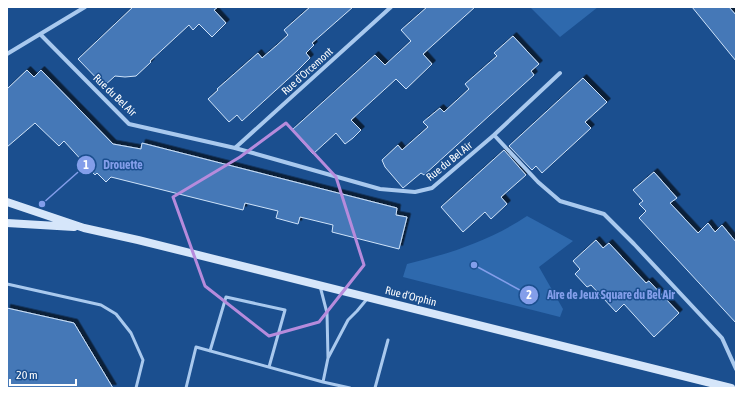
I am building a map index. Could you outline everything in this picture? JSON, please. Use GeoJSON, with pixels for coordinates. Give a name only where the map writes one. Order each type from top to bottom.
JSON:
{"type":"FeatureCollection","features":[{"type":"Feature","properties":{"kind":"main road","name":"Rue d'Orphin"},"geometry":{"type":"LineString","coordinates":[[7,202],[84,228],[138,240],[731,388]]}},
{"type":"Feature","properties":{"kind":"main road","name":"Rue d'Orphin"},"geometry":{"type":"LineString","coordinates":[[7,222],[84,228]]}},
{"type":"Feature","properties":{"kind":"street"},"geometry":{"type":"LineString","coordinates":[[7,54],[85,7]]}},
{"type":"Feature","properties":{"kind":"street","name":"Rue d'Orcemont"},"geometry":{"type":"LineString","coordinates":[[235,148],[391,7]]}},
{"type":"Feature","properties":{"kind":"street","name":"Rue du Bel Air"},"geometry":{"type":"LineString","coordinates":[[40,34],[129,124],[235,148],[380,189],[415,192],[432,188],[494,135],[560,74]]}},
{"type":"Feature","properties":{"kind":"street"},"geometry":{"type":"LineString","coordinates":[[494,135],[538,182],[560,201],[604,214],[722,338],[736,368]]}},
{"type":"Feature","properties":{"kind":"lane"},"geometry":{"type":"LineString","coordinates":[[7,284],[101,305],[116,314],[131,333],[143,360],[136,388]]}},
{"type":"Feature","properties":{"kind":"lane"},"geometry":{"type":"LineString","coordinates":[[320,286],[327,313],[328,358],[323,382]]}},
{"type":"Feature","properties":{"kind":"lane"},"geometry":{"type":"LineString","coordinates":[[210,351],[226,297],[285,310],[269,367]]}},
{"type":"Feature","properties":{"kind":"lane"},"geometry":{"type":"LineString","coordinates":[[328,358],[348,320],[368,297]]}},
{"type":"Feature","properties":{"kind":"lane"},"geometry":{"type":"LineString","coordinates":[[375,388],[388,340]]}},
{"type":"Feature","properties":{"kind":"lane"},"geometry":{"type":"LineString","coordinates":[[186,388],[196,347],[350,388]]}},
{"type":"Feature","properties":{"kind":"highlighted area"},"geometry":{"type":"Polygon","coordinates":[[[286,123],[336,177],[364,265],[319,322],[269,336],[205,286],[173,197],[240,157],[286,123]]]}},
{"type":"Feature","properties":{"kind":"shaded area"},"geometry":{"type":"Polygon","coordinates":[[[530,7],[598,7],[560,37],[530,7]]]}},
{"type":"Feature","properties":{"kind":"shaded area"},"geometry":{"type":"Polygon","coordinates":[[[527,216],[573,241],[539,267],[563,309],[560,317],[403,277],[407,264],[454,251],[484,239],[513,225],[527,216]]]}},
{"type":"Feature","properties":{"kind":"building"},"geometry":{"type":"Polygon","coordinates":[[[133,7],[218,7],[214,10],[226,23],[212,37],[199,24],[193,30],[189,25],[136,76],[115,76],[104,86],[78,59],[133,7]]]}},
{"type":"Feature","properties":{"kind":"building"},"geometry":{"type":"Polygon","coordinates":[[[310,7],[353,7],[312,43],[314,45],[306,53],[310,58],[298,70],[242,121],[237,115],[229,122],[208,99],[218,90],[217,89],[258,53],[262,58],[276,46],[288,35],[284,30],[310,7]]]}},
{"type":"Feature","properties":{"kind":"building"},"geometry":{"type":"Polygon","coordinates":[[[427,7],[475,7],[423,54],[432,64],[406,89],[396,79],[351,120],[361,130],[353,138],[345,144],[336,133],[313,154],[292,130],[375,55],[385,65],[411,41],[401,30],[427,7]]]}},
{"type":"Feature","properties":{"kind":"building"},"geometry":{"type":"Polygon","coordinates":[[[692,7],[729,7],[736,15],[736,61],[692,7]]]}},
{"type":"Feature","properties":{"kind":"building"},"geometry":{"type":"Polygon","coordinates":[[[513,36],[539,64],[531,71],[534,75],[424,175],[421,173],[403,188],[385,167],[382,160],[398,145],[402,150],[428,127],[423,122],[440,108],[444,112],[469,89],[465,84],[497,56],[494,53],[513,36]]]}},
{"type":"Feature","properties":{"kind":"building"},"geometry":{"type":"Polygon","coordinates":[[[27,70],[34,77],[41,70],[113,144],[141,149],[142,143],[397,208],[396,215],[407,217],[399,249],[332,232],[333,225],[300,217],[298,224],[276,218],[278,211],[245,203],[243,210],[111,177],[106,182],[97,173],[95,175],[64,141],[59,146],[35,123],[7,147],[7,89],[27,70]]]}},
{"type":"Feature","properties":{"kind":"building"},"geometry":{"type":"Polygon","coordinates":[[[583,78],[607,102],[585,122],[591,128],[542,173],[536,166],[532,170],[509,146],[583,78]]]}},
{"type":"Feature","properties":{"kind":"building"},"geometry":{"type":"Polygon","coordinates":[[[504,150],[526,175],[501,197],[507,204],[491,219],[485,212],[463,232],[441,207],[504,150]]]}},
{"type":"Feature","properties":{"kind":"building"},"geometry":{"type":"Polygon","coordinates":[[[654,172],[677,198],[670,203],[698,233],[708,223],[715,232],[722,225],[736,242],[736,323],[639,218],[646,211],[639,204],[643,201],[633,190],[654,172]]]}},
{"type":"Feature","properties":{"kind":"building"},"geometry":{"type":"Polygon","coordinates":[[[596,240],[603,248],[609,243],[646,283],[649,281],[679,313],[654,337],[624,304],[616,312],[591,285],[587,287],[575,274],[580,269],[573,261],[596,240]]]}},
{"type":"Feature","properties":{"kind":"building"},"geometry":{"type":"Polygon","coordinates":[[[7,308],[74,323],[113,388],[7,388],[7,308]]]}},
{"type":"Feature","properties":{"kind":"place","name":"Drouette"},"geometry":{"type":"Point","coordinates":[42,204]}},
{"type":"Feature","properties":{"kind":"place","name":"Aire de Jeux Square du Bel Air"},"geometry":{"type":"Point","coordinates":[474,265]}}]}
